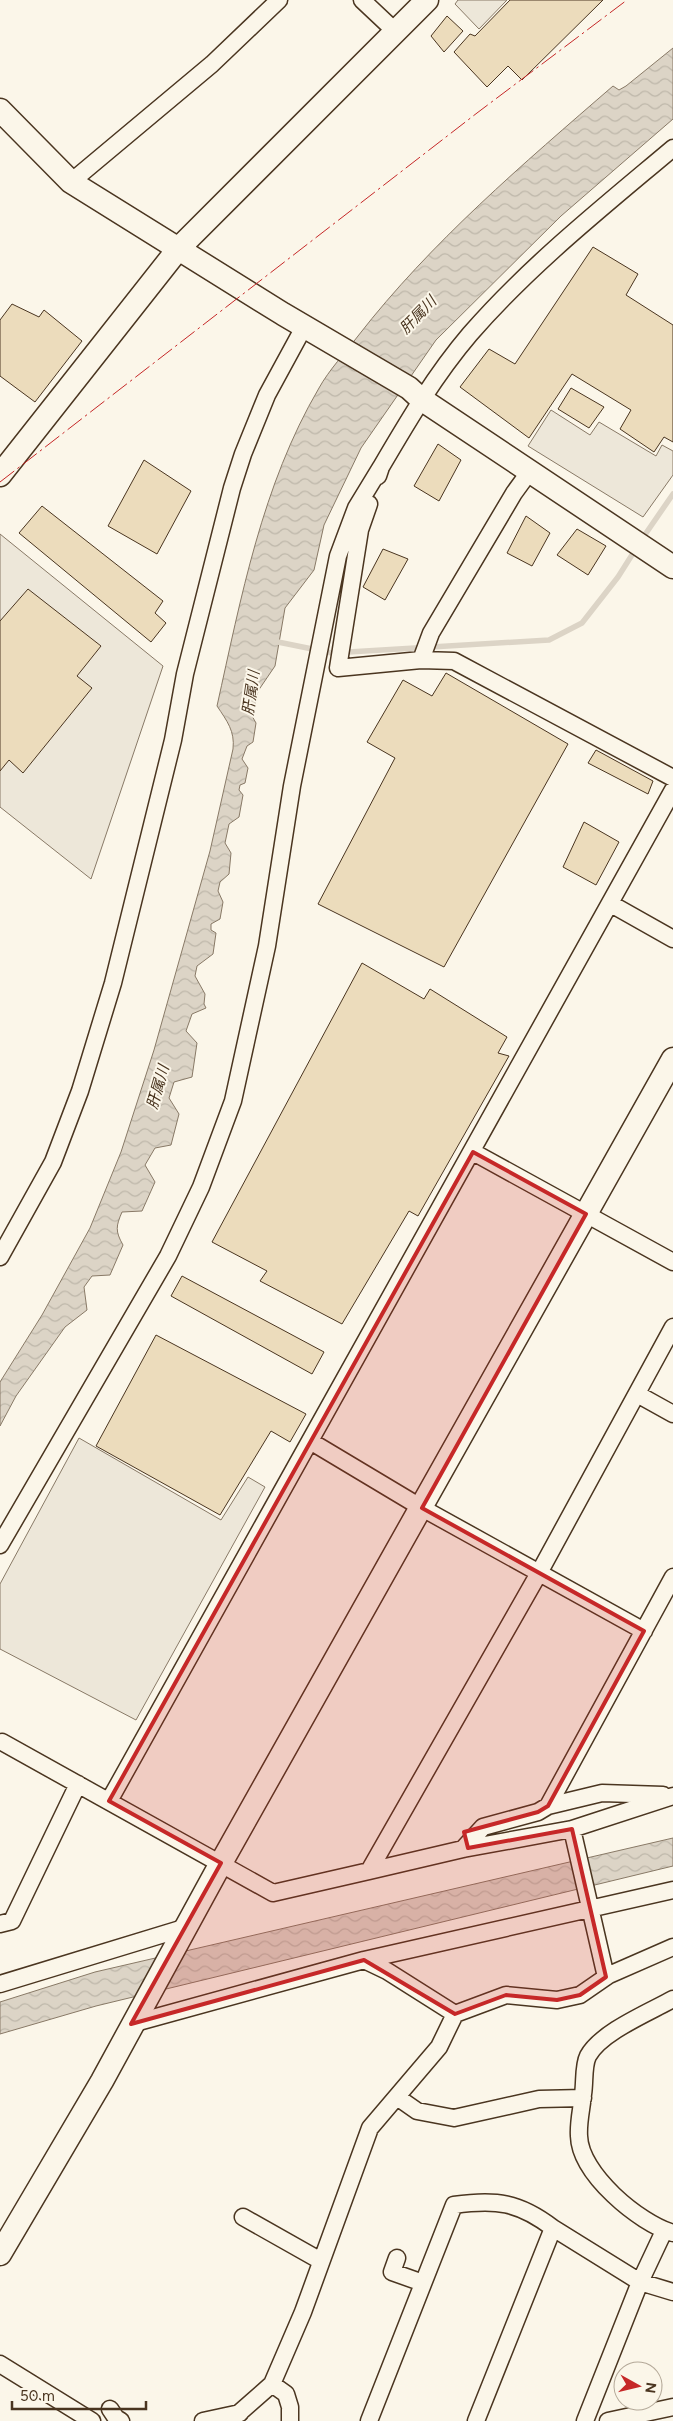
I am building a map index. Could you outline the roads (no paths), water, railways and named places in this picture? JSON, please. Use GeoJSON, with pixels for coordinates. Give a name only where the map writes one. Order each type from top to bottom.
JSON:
{"type":"FeatureCollection","features":[{"type":"Feature","properties":{"kind":"street"},"geometry":{"type":"LineString","coordinates":[[71,182],[212,64],[279,0]]}},
{"type":"Feature","properties":{"kind":"street"},"geometry":{"type":"LineString","coordinates":[[362,0],[396,32]]}},
{"type":"Feature","properties":{"kind":"street"},"geometry":{"type":"LineString","coordinates":[[0,475],[180,248],[427,0]]}},
{"type":"Feature","properties":{"kind":"street"},"geometry":{"type":"LineString","coordinates":[[0,110],[71,182],[415,394],[673,567]]}},
{"type":"Feature","properties":{"kind":"street"},"geometry":{"type":"LineString","coordinates":[[0,1545],[168,1256],[201,1187],[233,1101],[267,946],[292,786],[338,556],[356,508],[381,466],[415,394],[509,292],[572,234],[673,148]]}},
{"type":"Feature","properties":{"kind":"street"},"geometry":{"type":"LineString","coordinates":[[0,1257],[53,1162],[80,1091],[113,983],[171,749],[185,674],[232,488],[243,454],[267,395],[309,330]]}},
{"type":"Feature","properties":{"kind":"street"},"geometry":{"type":"LineString","coordinates":[[381,466],[360,530],[338,668],[422,657],[454,661],[673,778]]}},
{"type":"Feature","properties":{"kind":"street"},"geometry":{"type":"LineString","coordinates":[[422,657],[430,636],[514,493],[530,471]]}},
{"type":"Feature","properties":{"kind":"street"},"geometry":{"type":"LineString","coordinates":[[109,1801],[473,1152],[673,790]]}},
{"type":"Feature","properties":{"kind":"street"},"geometry":{"type":"LineString","coordinates":[[611,904],[673,939]]}},
{"type":"Feature","properties":{"kind":"street"},"geometry":{"type":"LineString","coordinates":[[0,2254],[102,2081],[131,2024],[185,1931],[221,1863],[673,1059]]}},
{"type":"Feature","properties":{"kind":"street"},"geometry":{"type":"LineString","coordinates":[[473,1152],[673,1262]]}},
{"type":"Feature","properties":{"kind":"street"},"geometry":{"type":"LineString","coordinates":[[369,1871],[539,1573],[673,1327]]}},
{"type":"Feature","properties":{"kind":"street"},"geometry":{"type":"LineString","coordinates":[[637,1394],[673,1414]]}},
{"type":"Feature","properties":{"kind":"street"},"geometry":{"type":"LineString","coordinates":[[310,1441],[422,1508],[644,1631]]}},
{"type":"Feature","properties":{"kind":"street"},"geometry":{"type":"LineString","coordinates":[[548,1806],[673,1577]]}},
{"type":"Feature","properties":{"kind":"street"},"geometry":{"type":"LineString","coordinates":[[0,1742],[273,1893],[463,1849],[572,1828],[673,1796]]}},
{"type":"Feature","properties":{"kind":"street"},"geometry":{"type":"LineString","coordinates":[[0,1924],[12,1921],[78,1784]]}},
{"type":"Feature","properties":{"kind":"street"},"geometry":{"type":"LineString","coordinates":[[463,1849],[483,1827],[538,1812],[548,1806],[602,1793],[673,1796]]}},
{"type":"Feature","properties":{"kind":"street"},"geometry":{"type":"LineString","coordinates":[[572,1828],[606,1977]]}},
{"type":"Feature","properties":{"kind":"street"},"geometry":{"type":"LineString","coordinates":[[131,2024],[364,1960],[589,1905],[673,1890]]}},
{"type":"Feature","properties":{"kind":"street"},"geometry":{"type":"LineString","coordinates":[[0,1984],[185,1931]]}},
{"type":"Feature","properties":{"kind":"street"},"geometry":{"type":"LineString","coordinates":[[203,2421],[235,2417],[272,2384],[322,2261],[370,2128],[439,2047],[455,2014],[506,1995],[557,2000],[580,1995],[606,1977],[673,1947]]}},
{"type":"Feature","properties":{"kind":"street"},"geometry":{"type":"LineString","coordinates":[[364,1960],[387,1971],[455,2014]]}},
{"type":"Feature","properties":{"kind":"street"},"geometry":{"type":"LineString","coordinates":[[585,2421],[640,2282],[669,2232],[610,2193],[584,2157],[578,2136],[588,2057],[600,2042],[673,1999]]}},
{"type":"Feature","properties":{"kind":"street"},"geometry":{"type":"LineString","coordinates":[[396,2097],[418,2111],[454,2118],[539,2098],[583,2098]]}},
{"type":"Feature","properties":{"kind":"street"},"geometry":{"type":"LineString","coordinates":[[369,2421],[454,2205],[483,2201],[511,2205],[534,2213],[553,2228],[640,2282],[673,2292]]}},
{"type":"Feature","properties":{"kind":"street"},"geometry":{"type":"LineString","coordinates":[[243,2217],[322,2261]]}},
{"type":"Feature","properties":{"kind":"street"},"geometry":{"type":"LineString","coordinates":[[476,2421],[553,2228]]}},
{"type":"Feature","properties":{"kind":"street"},"geometry":{"type":"LineString","coordinates":[[397,2258],[392,2272],[423,2283]]}},
{"type":"Feature","properties":{"kind":"street"},"geometry":{"type":"LineString","coordinates":[[0,2364],[92,2421]]}},
{"type":"Feature","properties":{"kind":"street"},"geometry":{"type":"LineString","coordinates":[[272,2384],[286,2394],[290,2407],[290,2421]]}},
{"type":"Feature","properties":{"kind":"street"},"geometry":{"type":"LineString","coordinates":[[608,2421],[673,2407]]}},
{"type":"Feature","properties":{"kind":"water","name":"肝属川"},"geometry":{"type":"Polygon","coordinates":[[[673,48],[673,119],[561,216],[436,340],[361,448],[324,525],[314,570],[285,608],[275,666],[258,691],[252,716],[256,723],[253,742],[247,746],[242,759],[248,768],[245,783],[240,785],[239,790],[243,795],[239,817],[229,824],[225,843],[231,853],[229,874],[220,882],[218,891],[223,902],[220,919],[211,924],[211,930],[216,933],[213,954],[197,966],[195,976],[205,994],[204,1004],[206,1008],[192,1014],[186,1031],[197,1043],[192,1077],[174,1082],[169,1098],[179,1114],[171,1145],[155,1148],[145,1165],[155,1182],[142,1211],[122,1212],[117,1228],[123,1245],[110,1275],[92,1276],[84,1287],[87,1310],[65,1327],[16,1396],[0,1426],[0,1382],[42,1315],[90,1228],[121,1152],[154,1050],[210,851],[233,749],[231,731],[217,706],[235,624],[268,503],[282,463],[299,425],[323,381],[337,362],[386,301],[447,236],[545,145],[613,86],[619,90],[626,86],[673,48]]]}},
{"type":"Feature","properties":{"kind":"water"},"geometry":{"type":"Polygon","coordinates":[[[673,1838],[673,1866],[96,2006],[0,2034],[0,2002],[95,1972],[673,1838]]]}},
{"type":"Feature","properties":{"kind":"waterway"},"geometry":{"type":"LineString","coordinates":[[642,539],[673,494]]}},
{"type":"Feature","properties":{"kind":"waterway"},"geometry":{"type":"LineString","coordinates":[[273,641],[332,653],[549,640],[582,623],[618,577],[637,547]]}}]}
